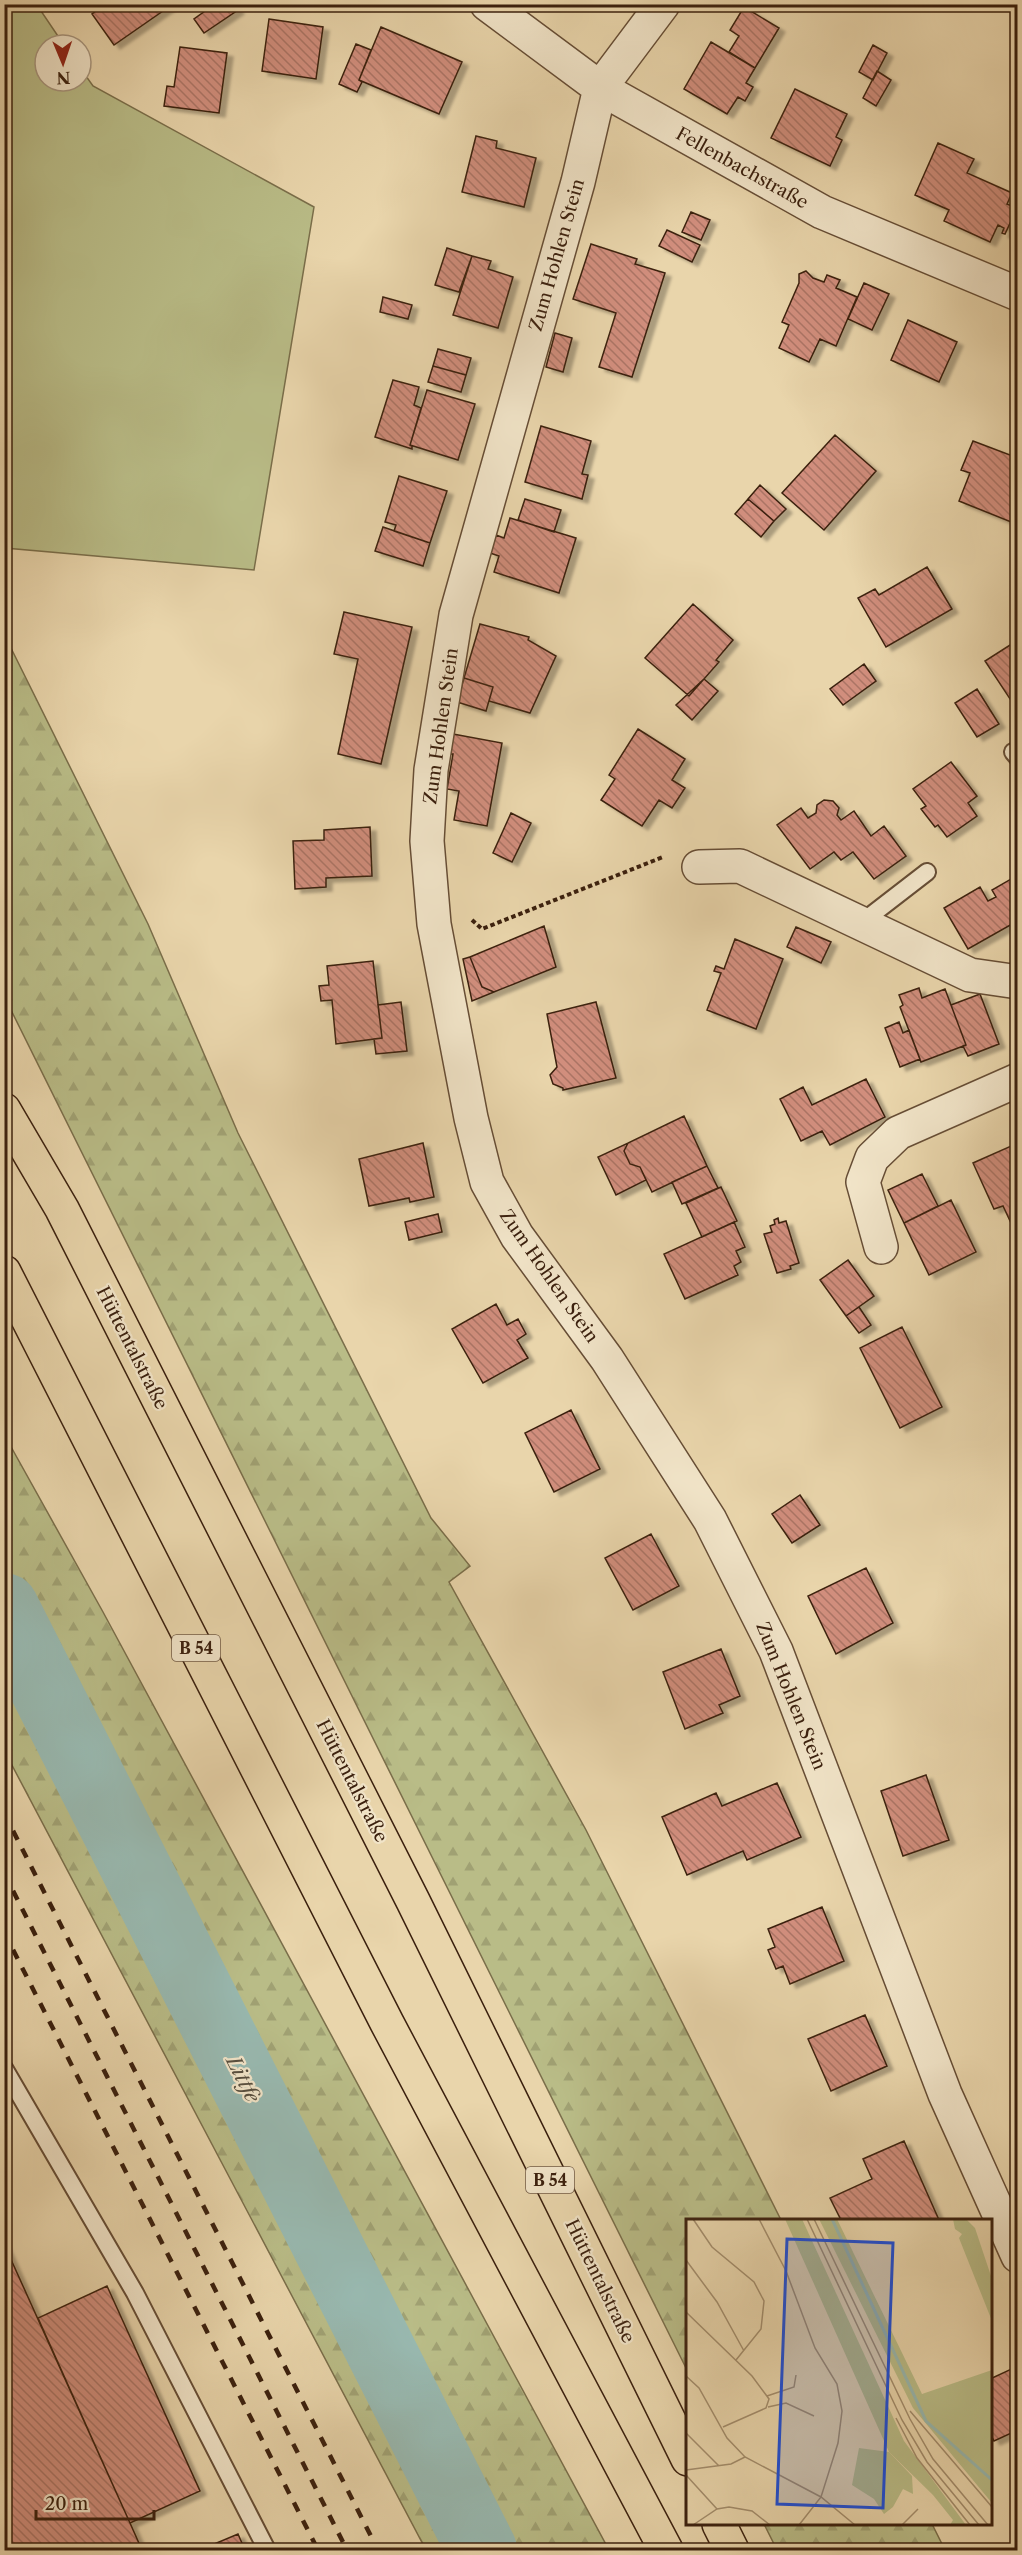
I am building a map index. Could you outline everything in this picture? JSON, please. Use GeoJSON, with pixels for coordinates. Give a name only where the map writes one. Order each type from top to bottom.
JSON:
{"type":"FeatureCollection","features":[{"type":"Feature","properties":{"kind":"highway"},"geometry":{"type":"LineString","coordinates":[[4,1084],[62,1209]]}},
{"type":"Feature","properties":{"kind":"highway","name":"Hüttentalstraße"},"geometry":{"type":"LineString","coordinates":[[4,1110],[62,1209],[413,1901],[686,2457]]}},
{"type":"Feature","properties":{"kind":"highway","name":"B 54"},"geometry":{"type":"LineString","coordinates":[[4,1272],[387,2023],[666,2550]]}},
{"type":"Feature","properties":{"kind":"highway"},"geometry":{"type":"LineString","coordinates":[[720,2525],[732,2550]]}},
{"type":"Feature","properties":{"kind":"street","name":"Fellenbachstraße"},"geometry":{"type":"LineString","coordinates":[[487,4],[600,88],[822,212],[1017,294]]}},
{"type":"Feature","properties":{"kind":"street"},"geometry":{"type":"LineString","coordinates":[[600,88],[663,4]]}},
{"type":"Feature","properties":{"kind":"street","name":"Zum Hohlen Stein"},"geometry":{"type":"LineString","coordinates":[[600,88],[578,182],[456,615],[431,770],[428,841],[434,924],[471,1118],[487,1182],[517,1236],[607,1359],[710,1520],[776,1651],[945,2094],[1017,2256]]}},
{"type":"Feature","properties":{"kind":"street"},"geometry":{"type":"LineString","coordinates":[[686,860],[740,866],[970,975],[1017,982]]}},
{"type":"Feature","properties":{"kind":"street"},"geometry":{"type":"LineString","coordinates":[[881,1247],[862,1182],[872,1158],[898,1133],[1017,1080]]}},
{"type":"Feature","properties":{"kind":"lane"},"geometry":{"type":"LineString","coordinates":[[861,923],[927,872]]}},
{"type":"Feature","properties":{"kind":"lane"},"geometry":{"type":"LineString","coordinates":[[4,2068],[135,2293],[267,2550]]}},
{"type":"Feature","properties":{"kind":"path"},"geometry":{"type":"LineString","coordinates":[[434,924],[466,913],[482,929],[686,860]]}},
{"type":"Feature","properties":{"kind":"green space"},"geometry":{"type":"Polygon","coordinates":[[[4,5],[37,5],[56,33],[33,33],[33,93],[93,93],[93,86],[314,207],[254,570],[5,548],[4,5]]]}},
{"type":"Feature","properties":{"kind":"green space"},"geometry":{"type":"Polygon","coordinates":[[[4,634],[148,924],[238,1133],[431,1518],[470,1566],[449,1582],[586,1830],[780,2219],[686,2219],[686,2368],[5,998],[4,634]]]}},
{"type":"Feature","properties":{"kind":"green space"},"geometry":{"type":"Polygon","coordinates":[[[5,1436],[103,1612],[609,2550],[426,2550],[5,1752],[5,1436]]]}},
{"type":"Feature","properties":{"kind":"green space"},"geometry":{"type":"Polygon","coordinates":[[[764,2525],[932,2525],[945,2550],[777,2550],[764,2525]]]}},
{"type":"Feature","properties":{"kind":"building"},"geometry":{"type":"Polygon","coordinates":[[[105,4],[173,4],[114,45],[92,14],[105,4]]]}},
{"type":"Feature","properties":{"kind":"building"},"geometry":{"type":"Polygon","coordinates":[[[215,4],[234,4],[238,10],[204,33],[194,19],[215,4]]]}},
{"type":"Feature","properties":{"kind":"building"},"geometry":{"type":"Polygon","coordinates":[[[744,7],[779,28],[755,68],[729,52],[739,36],[730,30],[744,7]]]}},
{"type":"Feature","properties":{"kind":"building"},"geometry":{"type":"Polygon","coordinates":[[[269,19],[323,27],[316,79],[262,71],[269,19]]]}},
{"type":"Feature","properties":{"kind":"building"},"geometry":{"type":"Polygon","coordinates":[[[381,27],[462,62],[439,114],[359,80],[381,27]]]}},
{"type":"Feature","properties":{"kind":"building"},"geometry":{"type":"Polygon","coordinates":[[[711,42],[755,68],[746,83],[753,87],[745,101],[738,97],[727,114],[684,89],[711,42]]]}},
{"type":"Feature","properties":{"kind":"building"},"geometry":{"type":"Polygon","coordinates":[[[356,44],[371,50],[359,80],[362,82],[357,92],[339,84],[356,44]]]}},
{"type":"Feature","properties":{"kind":"building"},"geometry":{"type":"Polygon","coordinates":[[[873,45],[887,53],[873,80],[859,72],[873,45]]]}},
{"type":"Feature","properties":{"kind":"building"},"geometry":{"type":"Polygon","coordinates":[[[180,47],[227,53],[219,113],[164,106],[167,86],[174,87],[180,47]]]}},
{"type":"Feature","properties":{"kind":"building"},"geometry":{"type":"Polygon","coordinates":[[[877,71],[891,80],[876,106],[863,98],[877,71]]]}},
{"type":"Feature","properties":{"kind":"building"},"geometry":{"type":"Polygon","coordinates":[[[795,89],[847,114],[836,137],[842,140],[830,166],[771,138],[795,89]]]}},
{"type":"Feature","properties":{"kind":"building"},"geometry":{"type":"Polygon","coordinates":[[[476,136],[497,141],[496,148],[536,158],[524,207],[462,192],[476,136]]]}},
{"type":"Feature","properties":{"kind":"building"},"geometry":{"type":"Polygon","coordinates":[[[938,143],[974,159],[967,173],[1012,193],[1007,204],[1017,208],[1005,234],[1002,233],[1004,228],[998,225],[990,242],[944,221],[949,210],[915,195],[938,143]]]}},
{"type":"Feature","properties":{"kind":"building"},"geometry":{"type":"Polygon","coordinates":[[[691,212],[710,220],[701,240],[682,232],[691,212]]]}},
{"type":"Feature","properties":{"kind":"building"},"geometry":{"type":"Polygon","coordinates":[[[667,230],[700,245],[692,262],[659,246],[667,230]]]}},
{"type":"Feature","properties":{"kind":"building"},"geometry":{"type":"Polygon","coordinates":[[[591,244],[637,259],[635,264],[665,273],[632,377],[599,367],[616,313],[573,299],[591,244]]]}},
{"type":"Feature","properties":{"kind":"building"},"geometry":{"type":"Polygon","coordinates":[[[447,248],[472,256],[459,292],[435,285],[447,248]]]}},
{"type":"Feature","properties":{"kind":"building"},"geometry":{"type":"Polygon","coordinates":[[[472,256],[491,261],[488,269],[513,277],[498,328],[453,315],[472,256]]]}},
{"type":"Feature","properties":{"kind":"building"},"geometry":{"type":"Polygon","coordinates":[[[806,271],[813,278],[824,282],[827,275],[840,280],[836,288],[857,297],[836,346],[820,339],[809,362],[779,348],[789,325],[782,322],[799,283],[799,274],[806,271]]]}},
{"type":"Feature","properties":{"kind":"building"},"geometry":{"type":"Polygon","coordinates":[[[864,283],[889,294],[872,330],[848,319],[864,283]]]}},
{"type":"Feature","properties":{"kind":"building"},"geometry":{"type":"Polygon","coordinates":[[[383,297],[412,305],[408,319],[380,312],[383,297]]]}},
{"type":"Feature","properties":{"kind":"building"},"geometry":{"type":"Polygon","coordinates":[[[908,320],[957,342],[939,382],[891,360],[908,320]]]}},
{"type":"Feature","properties":{"kind":"building"},"geometry":{"type":"Polygon","coordinates":[[[555,333],[572,338],[563,372],[546,367],[555,333]]]}},
{"type":"Feature","properties":{"kind":"building"},"geometry":{"type":"Polygon","coordinates":[[[438,349],[471,358],[466,375],[433,366],[438,349]]]}},
{"type":"Feature","properties":{"kind":"building"},"geometry":{"type":"Polygon","coordinates":[[[433,366],[466,375],[461,392],[428,382],[433,366]]]}},
{"type":"Feature","properties":{"kind":"building"},"geometry":{"type":"Polygon","coordinates":[[[393,380],[419,387],[414,405],[421,408],[410,445],[412,449],[375,437],[393,380]]]}},
{"type":"Feature","properties":{"kind":"building"},"geometry":{"type":"Polygon","coordinates":[[[427,390],[475,404],[458,460],[410,445],[427,390]]]}},
{"type":"Feature","properties":{"kind":"building"},"geometry":{"type":"Polygon","coordinates":[[[541,426],[591,441],[582,474],[588,475],[582,499],[525,482],[541,426]]]}},
{"type":"Feature","properties":{"kind":"building"},"geometry":{"type":"Polygon","coordinates":[[[835,435],[876,471],[824,530],[782,493],[835,435]]]}},
{"type":"Feature","properties":{"kind":"building"},"geometry":{"type":"Polygon","coordinates":[[[973,441],[1018,458],[1016,524],[959,501],[970,473],[961,470],[973,441]]]}},
{"type":"Feature","properties":{"kind":"building"},"geometry":{"type":"Polygon","coordinates":[[[399,476],[447,491],[430,543],[394,531],[396,525],[385,522],[399,476]]]}},
{"type":"Feature","properties":{"kind":"building"},"geometry":{"type":"Polygon","coordinates":[[[760,485],[786,509],[774,521],[748,499],[760,485]]]}},
{"type":"Feature","properties":{"kind":"building"},"geometry":{"type":"Polygon","coordinates":[[[525,499],[561,510],[554,532],[518,520],[525,499]]]}},
{"type":"Feature","properties":{"kind":"building"},"geometry":{"type":"Polygon","coordinates":[[[748,499],[774,521],[761,537],[735,514],[748,499]]]}},
{"type":"Feature","properties":{"kind":"building"},"geometry":{"type":"Polygon","coordinates":[[[510,518],[576,538],[559,593],[494,572],[499,556],[490,553],[496,535],[504,538],[510,518]]]}},
{"type":"Feature","properties":{"kind":"building"},"geometry":{"type":"Polygon","coordinates":[[[383,527],[430,543],[423,566],[375,551],[383,527]]]}},
{"type":"Feature","properties":{"kind":"building"},"geometry":{"type":"Polygon","coordinates":[[[927,567],[952,609],[886,647],[858,598],[875,589],[879,595],[927,567]]]}},
{"type":"Feature","properties":{"kind":"building"},"geometry":{"type":"Polygon","coordinates":[[[693,604],[733,640],[716,660],[719,662],[689,696],[645,658],[693,604]]]}},
{"type":"Feature","properties":{"kind":"building"},"geometry":{"type":"Polygon","coordinates":[[[344,612],[412,627],[381,764],[338,754],[358,659],[334,654],[344,612]]]}},
{"type":"Feature","properties":{"kind":"building"},"geometry":{"type":"Polygon","coordinates":[[[480,624],[529,637],[528,640],[556,656],[530,713],[489,701],[493,687],[464,678],[480,624]]]}},
{"type":"Feature","properties":{"kind":"building"},"geometry":{"type":"Polygon","coordinates":[[[1018,640],[1018,711],[985,661],[1018,640]]]}},
{"type":"Feature","properties":{"kind":"building"},"geometry":{"type":"Polygon","coordinates":[[[864,664],[876,681],[843,705],[830,689],[864,664]]]}},
{"type":"Feature","properties":{"kind":"building"},"geometry":{"type":"Polygon","coordinates":[[[464,678],[493,687],[486,711],[457,702],[464,678]]]}},
{"type":"Feature","properties":{"kind":"building"},"geometry":{"type":"Polygon","coordinates":[[[704,679],[718,691],[692,720],[676,705],[704,679]]]}},
{"type":"Feature","properties":{"kind":"building"},"geometry":{"type":"Polygon","coordinates":[[[977,689],[999,724],[977,737],[955,703],[977,689]]]}},
{"type":"Feature","properties":{"kind":"building"},"geometry":{"type":"Polygon","coordinates":[[[638,729],[685,759],[672,780],[685,788],[672,808],[659,800],[642,826],[601,800],[615,779],[609,775],[638,729]]]}},
{"type":"Feature","properties":{"kind":"building"},"geometry":{"type":"Polygon","coordinates":[[[453,734],[502,743],[487,826],[454,820],[459,791],[447,789],[453,754],[449,754],[453,734]]]}},
{"type":"Feature","properties":{"kind":"building"},"geometry":{"type":"Polygon","coordinates":[[[951,762],[977,796],[968,803],[977,816],[947,837],[938,825],[935,827],[921,809],[926,806],[913,789],[951,762]]]}},
{"type":"Feature","properties":{"kind":"building"},"geometry":{"type":"Polygon","coordinates":[[[824,800],[833,801],[839,808],[837,815],[841,820],[854,811],[871,836],[884,826],[906,856],[874,879],[853,852],[841,860],[834,852],[810,869],[777,825],[801,808],[808,818],[816,813],[817,805],[824,800]]]}},
{"type":"Feature","properties":{"kind":"building"},"geometry":{"type":"Polygon","coordinates":[[[511,813],[531,823],[512,862],[493,853],[511,813]]]}},
{"type":"Feature","properties":{"kind":"building"},"geometry":{"type":"Polygon","coordinates":[[[370,827],[372,876],[326,878],[326,887],[295,889],[293,841],[324,840],[324,830],[370,827]]]}},
{"type":"Feature","properties":{"kind":"building"},"geometry":{"type":"Polygon","coordinates":[[[1018,875],[1018,933],[1012,924],[968,949],[944,908],[980,887],[988,901],[996,897],[992,890],[1018,875]]]}},
{"type":"Feature","properties":{"kind":"building"},"geometry":{"type":"Polygon","coordinates":[[[544,926],[556,967],[494,992],[482,987],[470,957],[544,926]]]}},
{"type":"Feature","properties":{"kind":"building"},"geometry":{"type":"Polygon","coordinates":[[[796,927],[831,942],[821,963],[787,947],[796,927]]]}},
{"type":"Feature","properties":{"kind":"building"},"geometry":{"type":"Polygon","coordinates":[[[735,939],[783,959],[756,1029],[707,1010],[721,973],[714,971],[716,966],[724,969],[735,939]]]}},
{"type":"Feature","properties":{"kind":"building"},"geometry":{"type":"Polygon","coordinates":[[[470,957],[482,987],[494,992],[472,1001],[463,959],[470,957]]]}},
{"type":"Feature","properties":{"kind":"building"},"geometry":{"type":"Polygon","coordinates":[[[373,961],[382,1038],[336,1044],[332,1000],[321,1001],[319,986],[329,985],[327,966],[373,961]]]}},
{"type":"Feature","properties":{"kind":"building"},"geometry":{"type":"Polygon","coordinates":[[[919,988],[922,998],[945,989],[966,1045],[921,1062],[900,1007],[903,1005],[899,995],[919,988]]]}},
{"type":"Feature","properties":{"kind":"building"},"geometry":{"type":"Polygon","coordinates":[[[980,994],[999,1044],[968,1056],[951,1005],[980,994]]]}},
{"type":"Feature","properties":{"kind":"building"},"geometry":{"type":"Polygon","coordinates":[[[401,1002],[407,1051],[376,1054],[374,1039],[382,1038],[378,1005],[401,1002]]]}},
{"type":"Feature","properties":{"kind":"building"},"geometry":{"type":"Polygon","coordinates":[[[596,1002],[616,1078],[563,1090],[553,1084],[550,1075],[557,1067],[547,1014],[596,1002]]]}},
{"type":"Feature","properties":{"kind":"building"},"geometry":{"type":"Polygon","coordinates":[[[899,1022],[903,1033],[909,1030],[920,1059],[900,1067],[885,1028],[899,1022]]]}},
{"type":"Feature","properties":{"kind":"building"},"geometry":{"type":"Polygon","coordinates":[[[866,1079],[885,1117],[830,1145],[822,1131],[801,1141],[780,1099],[803,1087],[812,1105],[866,1079]]]}},
{"type":"Feature","properties":{"kind":"building"},"geometry":{"type":"Polygon","coordinates":[[[684,1116],[707,1166],[652,1192],[640,1167],[630,1164],[624,1151],[628,1143],[684,1116]]]}},
{"type":"Feature","properties":{"kind":"building"},"geometry":{"type":"Polygon","coordinates":[[[423,1143],[434,1197],[410,1202],[409,1198],[369,1206],[359,1159],[423,1143]]]}},
{"type":"Feature","properties":{"kind":"building"},"geometry":{"type":"Polygon","coordinates":[[[628,1143],[624,1151],[630,1164],[640,1167],[646,1180],[616,1195],[598,1157],[628,1143]]]}},
{"type":"Feature","properties":{"kind":"building"},"geometry":{"type":"Polygon","coordinates":[[[1018,1143],[1018,1238],[1003,1206],[994,1209],[973,1163],[1018,1143]]]}},
{"type":"Feature","properties":{"kind":"building"},"geometry":{"type":"Polygon","coordinates":[[[707,1166],[718,1188],[682,1204],[672,1182],[707,1166]]]}},
{"type":"Feature","properties":{"kind":"building"},"geometry":{"type":"Polygon","coordinates":[[[922,1174],[938,1206],[904,1223],[888,1190],[922,1174]]]}},
{"type":"Feature","properties":{"kind":"building"},"geometry":{"type":"Polygon","coordinates":[[[721,1187],[737,1221],[702,1237],[686,1203],[721,1187]]]}},
{"type":"Feature","properties":{"kind":"building"},"geometry":{"type":"Polygon","coordinates":[[[951,1200],[976,1252],[929,1275],[904,1223],[951,1200]]]}},
{"type":"Feature","properties":{"kind":"building"},"geometry":{"type":"Polygon","coordinates":[[[438,1214],[442,1232],[409,1240],[405,1222],[438,1214]]]}},
{"type":"Feature","properties":{"kind":"building"},"geometry":{"type":"Polygon","coordinates":[[[778,1218],[779,1223],[786,1221],[799,1263],[790,1266],[791,1269],[777,1273],[764,1234],[772,1232],[770,1226],[775,1224],[774,1220],[778,1218]]]}},
{"type":"Feature","properties":{"kind":"building"},"geometry":{"type":"Polygon","coordinates":[[[734,1222],[745,1247],[736,1251],[741,1262],[734,1266],[738,1275],[685,1299],[664,1254],[734,1222]]]}},
{"type":"Feature","properties":{"kind":"building"},"geometry":{"type":"Polygon","coordinates":[[[848,1260],[874,1296],[846,1316],[820,1280],[848,1260]]]}},
{"type":"Feature","properties":{"kind":"building"},"geometry":{"type":"Polygon","coordinates":[[[496,1304],[507,1325],[518,1319],[526,1334],[517,1340],[528,1358],[483,1383],[452,1329],[496,1304]]]}},
{"type":"Feature","properties":{"kind":"building"},"geometry":{"type":"Polygon","coordinates":[[[859,1307],[871,1325],[859,1333],[846,1316],[859,1307]]]}},
{"type":"Feature","properties":{"kind":"building"},"geometry":{"type":"Polygon","coordinates":[[[902,1327],[942,1407],[900,1428],[860,1348],[902,1327]]]}},
{"type":"Feature","properties":{"kind":"building"},"geometry":{"type":"Polygon","coordinates":[[[571,1410],[600,1469],[554,1492],[525,1433],[571,1410]]]}},
{"type":"Feature","properties":{"kind":"building"},"geometry":{"type":"Polygon","coordinates":[[[800,1495],[820,1525],[792,1543],[772,1514],[800,1495]]]}},
{"type":"Feature","properties":{"kind":"building"},"geometry":{"type":"Polygon","coordinates":[[[651,1534],[679,1586],[633,1610],[605,1558],[651,1534]]]}},
{"type":"Feature","properties":{"kind":"building"},"geometry":{"type":"Polygon","coordinates":[[[866,1568],[893,1623],[836,1654],[808,1596],[866,1568]]]}},
{"type":"Feature","properties":{"kind":"building"},"geometry":{"type":"Polygon","coordinates":[[[721,1649],[740,1696],[719,1705],[723,1713],[685,1729],[663,1672],[721,1649]]]}},
{"type":"Feature","properties":{"kind":"building"},"geometry":{"type":"Polygon","coordinates":[[[926,1775],[949,1840],[903,1856],[881,1791],[926,1775]]]}},
{"type":"Feature","properties":{"kind":"building"},"geometry":{"type":"Polygon","coordinates":[[[777,1783],[801,1837],[747,1860],[743,1851],[687,1875],[662,1817],[716,1793],[722,1806],[777,1783]]]}},
{"type":"Feature","properties":{"kind":"building"},"geometry":{"type":"Polygon","coordinates":[[[822,1907],[844,1961],[790,1984],[783,1966],[776,1969],[768,1950],[775,1947],[768,1929],[822,1907]]]}},
{"type":"Feature","properties":{"kind":"building"},"geometry":{"type":"Polygon","coordinates":[[[865,2015],[887,2066],[831,2091],[808,2039],[865,2015]]]}},
{"type":"Feature","properties":{"kind":"building"},"geometry":{"type":"Polygon","coordinates":[[[904,2141],[939,2219],[840,2219],[830,2198],[872,2179],[863,2159],[904,2141]]]}},
{"type":"Feature","properties":{"kind":"building"},"geometry":{"type":"Polygon","coordinates":[[[4,2244],[130,2523],[142,2550],[4,2550],[4,2244]]]}},
{"type":"Feature","properties":{"kind":"building"},"geometry":{"type":"Polygon","coordinates":[[[107,2286],[200,2491],[130,2523],[38,2318],[107,2286]]]}},
{"type":"Feature","properties":{"kind":"building"},"geometry":{"type":"Polygon","coordinates":[[[1018,2366],[1018,2430],[994,2441],[992,2437],[992,2378],[1018,2366]]]}},
{"type":"Feature","properties":{"kind":"building"},"geometry":{"type":"Polygon","coordinates":[[[238,2534],[245,2550],[200,2550],[238,2534]]]}},
{"type":"Feature","properties":{"kind":"waterway","name":"Littfe"},"geometry":{"type":"LineString","coordinates":[[4,1608],[482,2550]]}},
{"type":"Feature","properties":{"kind":"railway"},"geometry":{"type":"LineString","coordinates":[[4,1813],[378,2550]]}},
{"type":"Feature","properties":{"kind":"railway"},"geometry":{"type":"LineString","coordinates":[[4,1873],[347,2550]]}},
{"type":"Feature","properties":{"kind":"railway"},"geometry":{"type":"LineString","coordinates":[[4,1932],[318,2550]]}}]}
